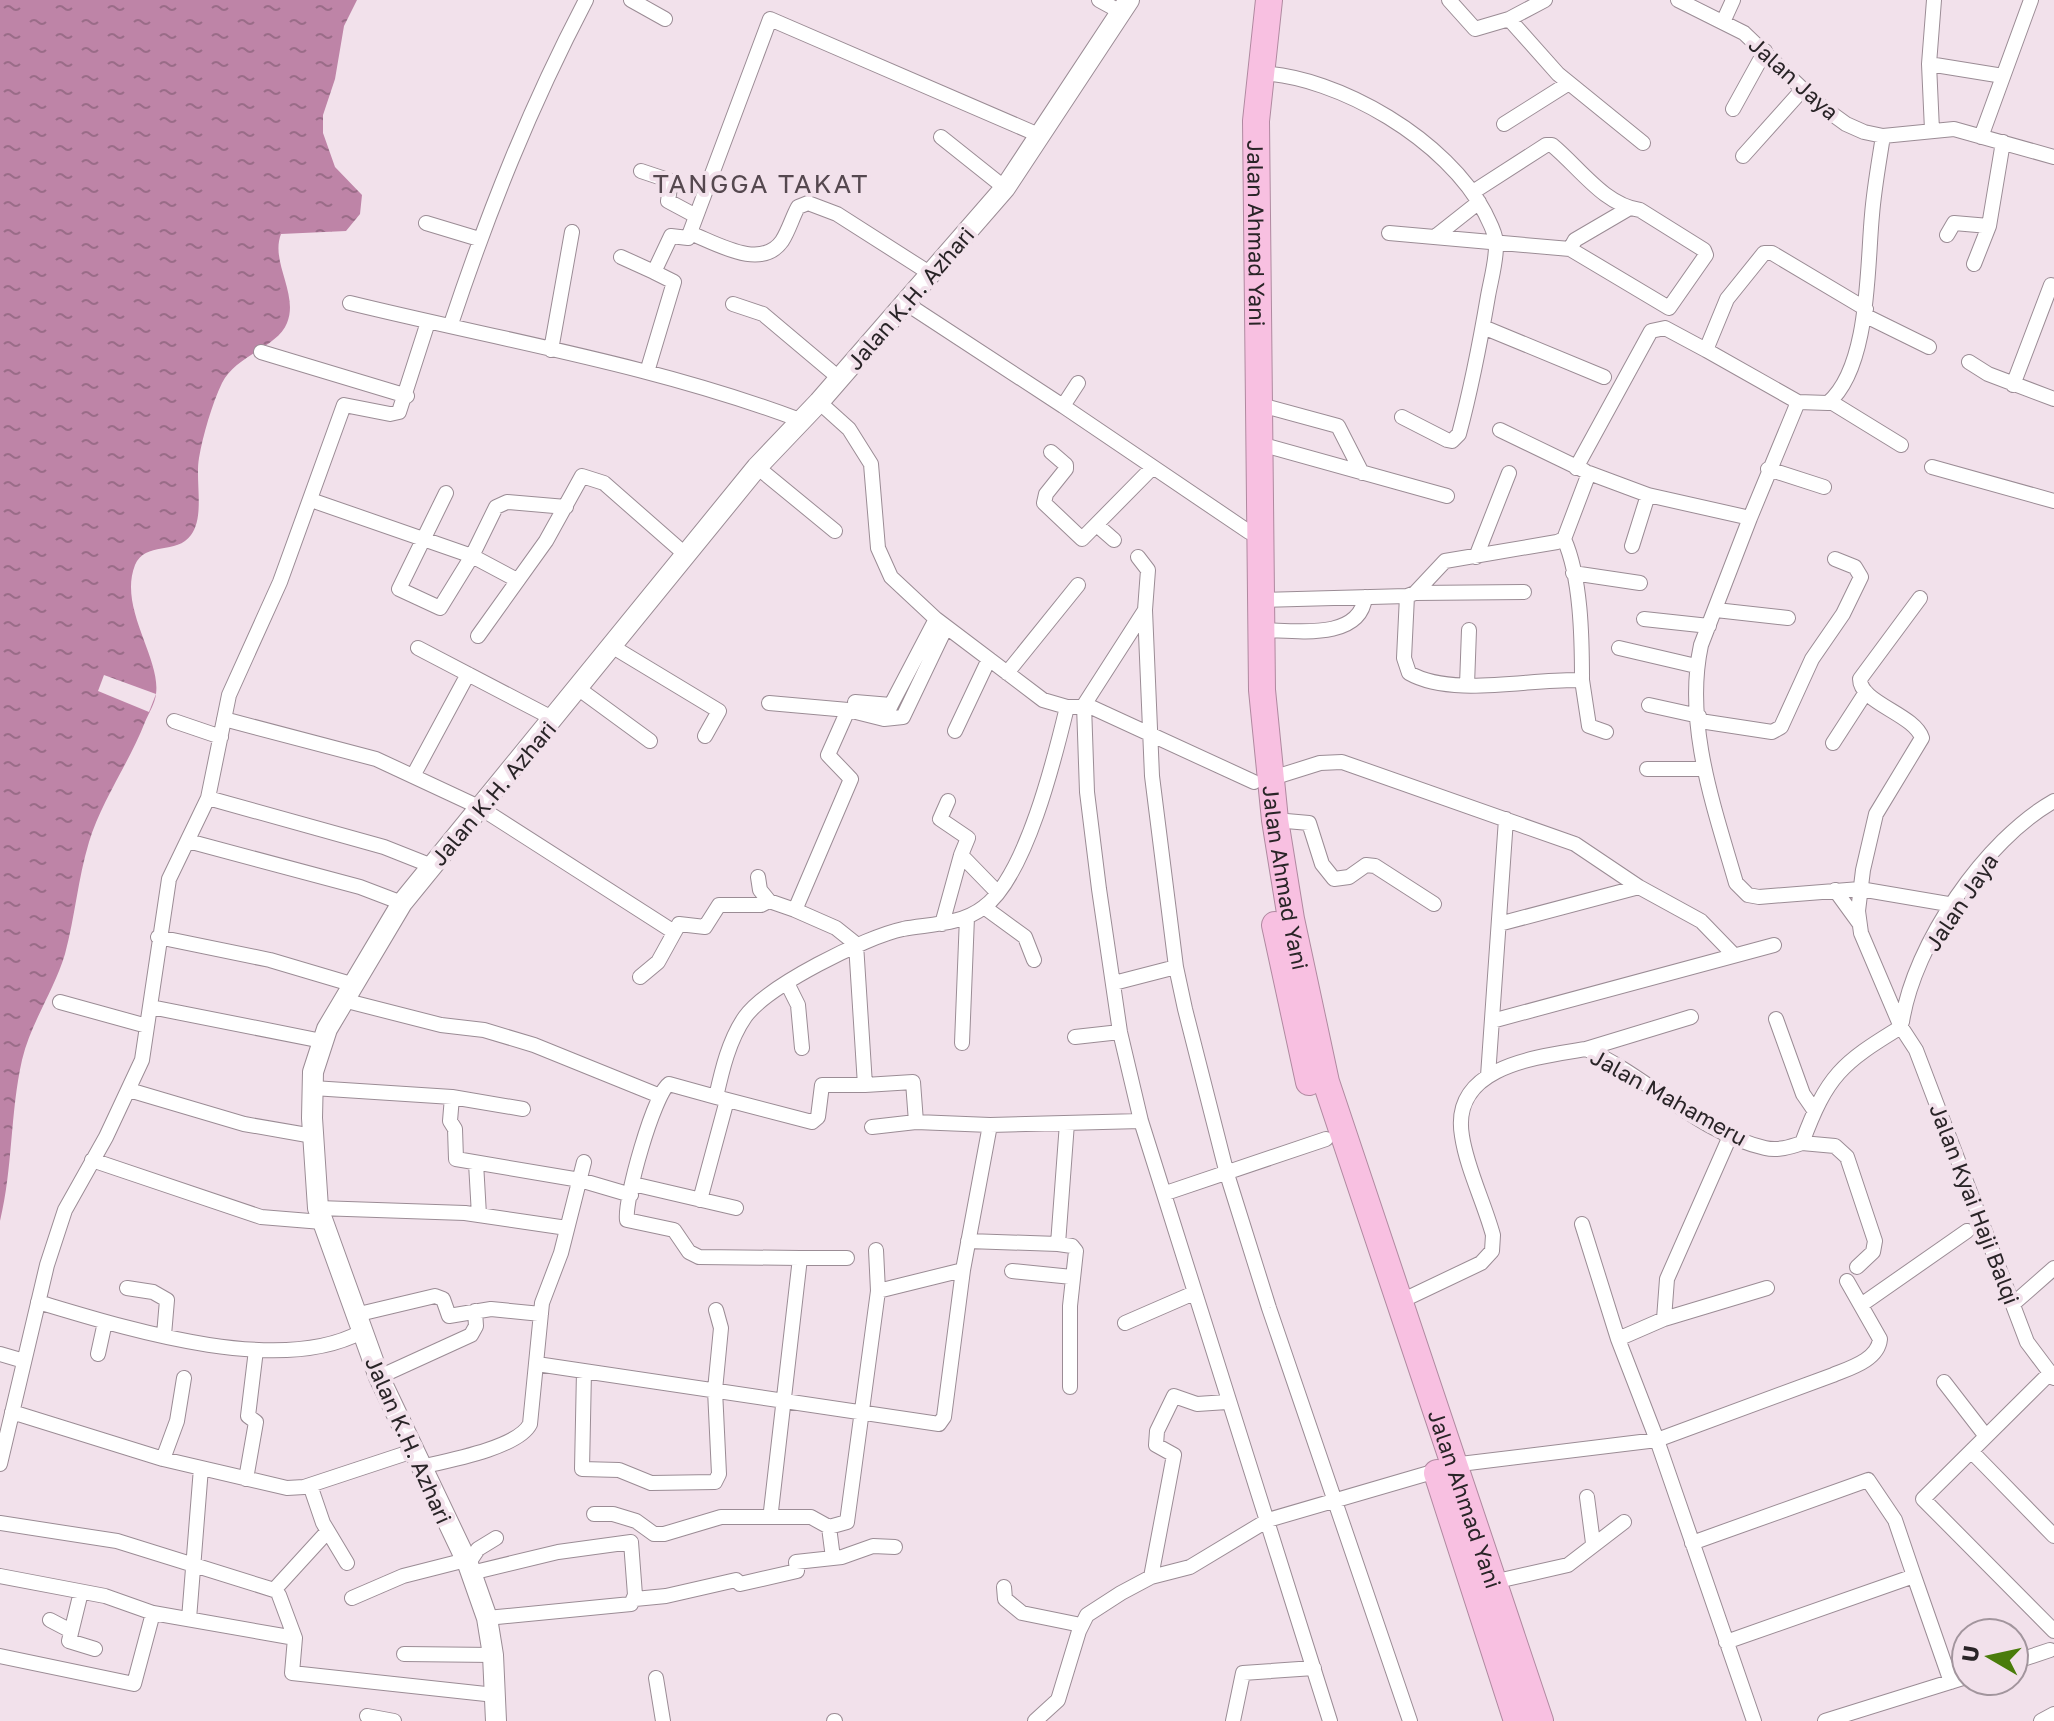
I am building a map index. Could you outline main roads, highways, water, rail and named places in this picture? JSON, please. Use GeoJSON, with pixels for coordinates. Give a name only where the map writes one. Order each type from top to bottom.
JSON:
{"type":"FeatureCollection","features":[{"type":"Feature","properties":{"kind":"highway","name":"Jalan Ahmad Yani"},"geometry":{"type":"LineString","coordinates":[[1256,0],[1246,69],[1244,123],[1249,677],[1282,964],[1326,1139],[1444,1468],[1493,1582],[1540,1721]]}},
{"type":"Feature","properties":{"kind":"highway","name":"Jalan Ahmad Yani"},"geometry":{"type":"LineString","coordinates":[[1269,0],[1256,121],[1261,405],[1262,780],[1275,820],[1291,919],[1326,1082],[1397,1303],[1517,1721]]}},
{"type":"Feature","properties":{"kind":"water"},"geometry":{"type":"Polygon","coordinates":[[[0,0],[357,0],[344,26],[335,79],[323,115],[323,133],[335,167],[362,195],[360,214],[346,231],[281,234],[279,256],[290,301],[287,323],[275,339],[237,365],[222,383],[201,449],[198,518],[191,535],[178,545],[146,553],[135,565],[131,581],[132,598],[156,680],[155,697],[139,737],[94,826],[65,954],[26,1046],[15,1100],[0,1221],[0,0]]]}},
{"type":"Feature","properties":{"kind":"district","name":"TANGGA TAKAT"},"geometry":{"type":"Point","coordinates":[761,183]}}]}
